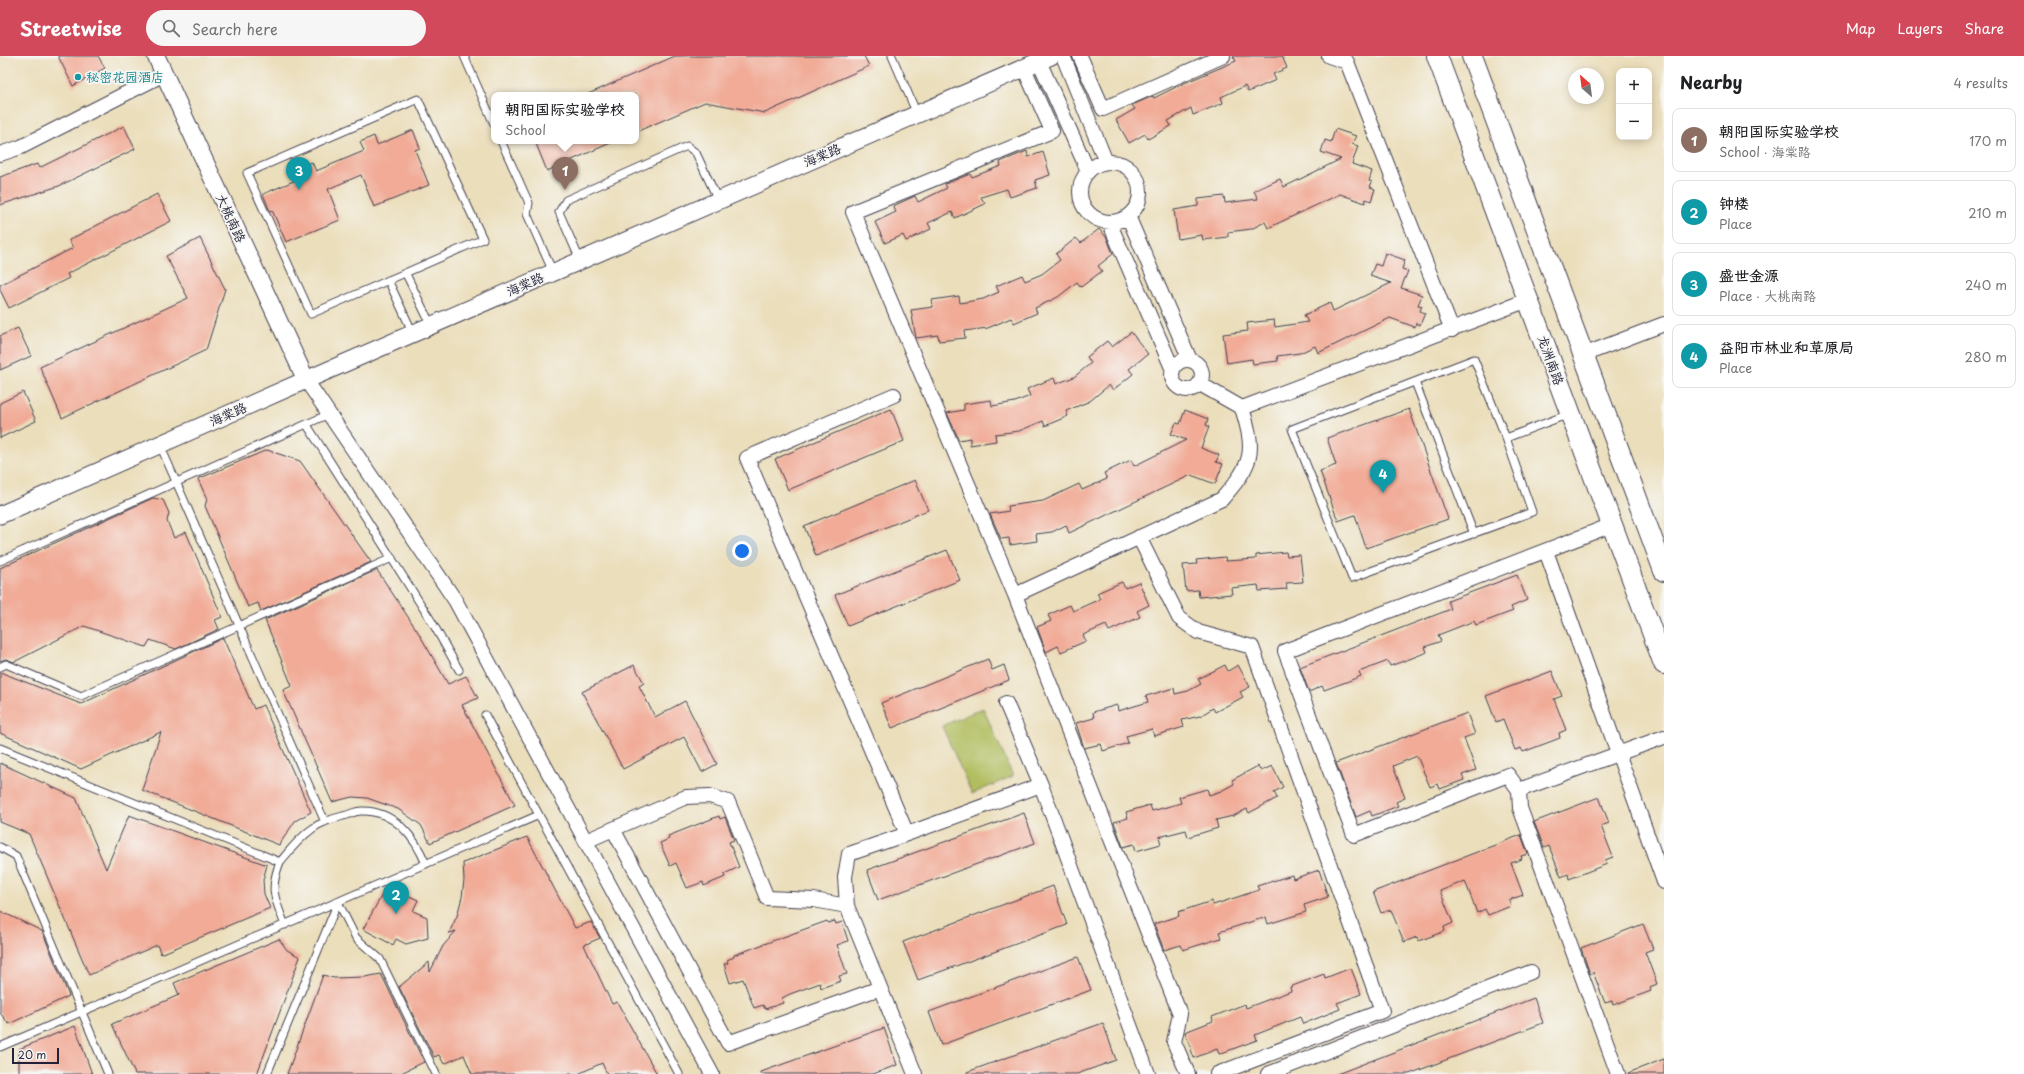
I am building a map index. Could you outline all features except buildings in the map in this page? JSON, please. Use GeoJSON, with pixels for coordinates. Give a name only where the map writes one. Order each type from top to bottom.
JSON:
{"type":"FeatureCollection","features":[{"type":"Feature","properties":{"kind":"main road","name":"龙洲南路"},"geometry":{"type":"LineString","coordinates":[[1438,56],[1664,664]]}},
{"type":"Feature","properties":{"kind":"main road"},"geometry":{"type":"LineString","coordinates":[[1472,56],[1664,571]]}},
{"type":"Feature","properties":{"kind":"street","name":"大桃南路"},"geometry":{"type":"LineString","coordinates":[[156,56],[306,380]]}},
{"type":"Feature","properties":{"kind":"street"},"geometry":{"type":"LineString","coordinates":[[1063,56],[1106,162]]}},
{"type":"Feature","properties":{"kind":"street"},"geometry":{"type":"LineString","coordinates":[[1080,56],[1103,109]]}},
{"type":"Feature","properties":{"kind":"street"},"geometry":{"type":"LineString","coordinates":[[1188,1074],[1174,1042],[1180,1014],[1015,595],[853,212],[1052,131],[1223,56]]}},
{"type":"Feature","properties":{"kind":"street"},"geometry":{"type":"LineString","coordinates":[[1329,56],[1347,62],[1452,330]]}},
{"type":"Feature","properties":{"kind":"street"},"geometry":{"type":"LineString","coordinates":[[1038,62],[1088,171]]}},
{"type":"Feature","properties":{"kind":"street"},"geometry":{"type":"LineString","coordinates":[[1038,62],[1052,131]]}},
{"type":"Feature","properties":{"kind":"street","name":"海棠路"},"geometry":{"type":"LineString","coordinates":[[0,515],[580,260],[1038,62]]}},
{"type":"Feature","properties":{"kind":"street"},"geometry":{"type":"LineString","coordinates":[[0,154],[21,146],[164,74]]}},
{"type":"Feature","properties":{"kind":"street"},"geometry":{"type":"LineString","coordinates":[[1106,162],[1116,162],[1125,166],[1138,180],[1140,190],[1139,200],[1135,209],[1128,216],[1119,221],[1099,221],[1090,216],[1080,199],[1079,189],[1082,179],[1088,171],[1096,165],[1106,162]]}},
{"type":"Feature","properties":{"kind":"street"},"geometry":{"type":"LineString","coordinates":[[1109,222],[1173,370],[1172,380],[1174,384],[1182,390],[1192,390],[1200,384],[1202,379],[1201,369],[1190,360],[1128,216]]}},
{"type":"Feature","properties":{"kind":"street"},"geometry":{"type":"LineString","coordinates":[[1242,408],[1452,330],[1528,300]]}},
{"type":"Feature","properties":{"kind":"street"},"geometry":{"type":"LineString","coordinates":[[1583,355],[1664,324]]}},
{"type":"Feature","properties":{"kind":"street"},"geometry":{"type":"LineString","coordinates":[[1173,370],[1179,362],[1190,360]]}},
{"type":"Feature","properties":{"kind":"street"},"geometry":{"type":"LineString","coordinates":[[306,380],[455,600],[712,1074]]}},
{"type":"Feature","properties":{"kind":"street"},"geometry":{"type":"LineString","coordinates":[[1015,595],[1222,499],[1241,477],[1250,453],[1250,434],[1242,408],[1200,384]]}},
{"type":"Feature","properties":{"kind":"street"},"geometry":{"type":"LineString","coordinates":[[894,395],[747,458],[907,834]]}},
{"type":"Feature","properties":{"kind":"street"},"geometry":{"type":"LineString","coordinates":[[1612,525],[1285,651],[1354,836],[1508,775],[1519,790],[1520,808],[1618,1074]]}},
{"type":"Feature","properties":{"kind":"street"},"geometry":{"type":"LineString","coordinates":[[1139,538],[1180,618],[1198,632],[1252,647],[1382,1011],[1217,1074]]}},
{"type":"Feature","properties":{"kind":"street"},"geometry":{"type":"LineString","coordinates":[[1546,551],[1664,882]]}},
{"type":"Feature","properties":{"kind":"street"},"geometry":{"type":"LineString","coordinates":[[1006,703],[1041,785],[1148,1074]]}},
{"type":"Feature","properties":{"kind":"street"},"geometry":{"type":"LineString","coordinates":[[1519,790],[1664,737]]}},
{"type":"Feature","properties":{"kind":"street"},"geometry":{"type":"LineString","coordinates":[[915,1074],[847,906],[845,877],[849,854],[1041,785]]}},
{"type":"Feature","properties":{"kind":"street"},"geometry":{"type":"LineString","coordinates":[[586,841],[686,797],[710,796],[728,802],[767,898],[814,900],[847,906]]}},
{"type":"Feature","properties":{"kind":"street"},"geometry":{"type":"LineString","coordinates":[[613,829],[728,1043],[880,988]]}},
{"type":"Feature","properties":{"kind":"street"},"geometry":{"type":"LineString","coordinates":[[1268,1074],[1531,972]]}},
{"type":"Feature","properties":{"kind":"lane"},"geometry":{"type":"LineString","coordinates":[[464,56],[491,117]]}},
{"type":"Feature","properties":{"kind":"lane"},"geometry":{"type":"LineString","coordinates":[[892,56],[917,114]]}},
{"type":"Feature","properties":{"kind":"lane"},"geometry":{"type":"LineString","coordinates":[[418,99],[483,239],[406,274],[388,280],[311,314],[247,173],[418,99]]}},
{"type":"Feature","properties":{"kind":"lane"},"geometry":{"type":"LineString","coordinates":[[502,144],[529,203],[527,214],[553,272]]}},
{"type":"Feature","properties":{"kind":"lane"},"geometry":{"type":"LineString","coordinates":[[580,260],[559,212],[566,200],[687,146],[696,153],[718,201]]}},
{"type":"Feature","properties":{"kind":"lane"},"geometry":{"type":"LineString","coordinates":[[406,274],[432,325]]}},
{"type":"Feature","properties":{"kind":"lane"},"geometry":{"type":"LineString","coordinates":[[388,280],[413,333]]}},
{"type":"Feature","properties":{"kind":"lane"},"geometry":{"type":"LineString","coordinates":[[1474,359],[1506,438],[1532,512],[1352,578],[1292,429],[1474,359]]}},
{"type":"Feature","properties":{"kind":"lane"},"geometry":{"type":"LineString","coordinates":[[1415,382],[1474,534]]}},
{"type":"Feature","properties":{"kind":"lane"},"geometry":{"type":"LineString","coordinates":[[1506,438],[1571,413]]}},
{"type":"Feature","properties":{"kind":"lane"},"geometry":{"type":"LineString","coordinates":[[0,561],[329,414]]}},
{"type":"Feature","properties":{"kind":"lane"},"geometry":{"type":"LineString","coordinates":[[307,424],[432,622],[459,670]]}},
{"type":"Feature","properties":{"kind":"lane"},"geometry":{"type":"LineString","coordinates":[[160,444],[325,822]]}},
{"type":"Feature","properties":{"kind":"lane"},"geometry":{"type":"LineString","coordinates":[[0,667],[6,664],[81,696],[392,558]]}},
{"type":"Feature","properties":{"kind":"lane"},"geometry":{"type":"LineString","coordinates":[[485,715],[679,1074]]}},
{"type":"Feature","properties":{"kind":"lane"},"geometry":{"type":"LineString","coordinates":[[0,748],[280,862]]}},
{"type":"Feature","properties":{"kind":"lane"},"geometry":{"type":"LineString","coordinates":[[285,925],[275,898],[273,879],[280,862],[296,841],[312,828],[325,822],[361,811],[384,815],[407,830],[420,850],[426,864]]}},
{"type":"Feature","properties":{"kind":"lane"},"geometry":{"type":"LineString","coordinates":[[0,1047],[539,815]]}},
{"type":"Feature","properties":{"kind":"lane"},"geometry":{"type":"LineString","coordinates":[[0,847],[16,856],[108,1074]]}},
{"type":"Feature","properties":{"kind":"lane"},"geometry":{"type":"LineString","coordinates":[[267,1074],[338,902]]}},
{"type":"Feature","properties":{"kind":"lane"},"geometry":{"type":"LineString","coordinates":[[338,902],[356,938],[380,959],[436,1074]]}},
{"type":"Feature","properties":{"kind":"green space"},"geometry":{"type":"Polygon","coordinates":[[[983,708],[1013,776],[972,794],[942,726],[983,708]]]}},
{"type":"Feature","properties":{"kind":"place","name":"秘密花园酒店"},"geometry":{"type":"Point","coordinates":[78,77]}},
{"type":"Feature","properties":{"kind":"place","name":"盛世金源"},"geometry":{"type":"Point","coordinates":[299,190]}},
{"type":"Feature","properties":{"kind":"place","name":"朝阳国际实验学校"},"geometry":{"type":"Point","coordinates":[565,190]}},
{"type":"Feature","properties":{"kind":"place","name":"益阳市林业和草原局"},"geometry":{"type":"Point","coordinates":[1383,493]}},
{"type":"Feature","properties":{"kind":"place","name":"钟楼"},"geometry":{"type":"Point","coordinates":[396,914]}}]}
